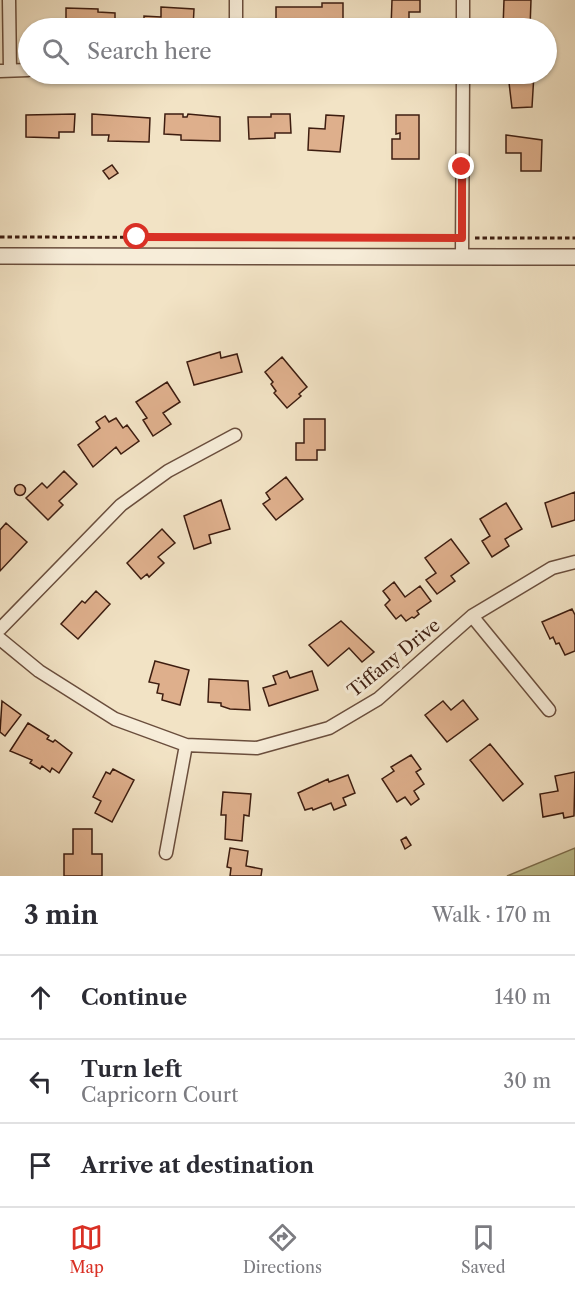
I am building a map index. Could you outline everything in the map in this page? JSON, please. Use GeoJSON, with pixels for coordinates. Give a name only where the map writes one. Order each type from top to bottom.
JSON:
{"type":"FeatureCollection","features":[{"type":"Feature","properties":{"kind":"street"},"geometry":{"type":"LineString","coordinates":[[5,70],[9,0]]}},
{"type":"Feature","properties":{"kind":"street"},"geometry":{"type":"LineString","coordinates":[[237,0],[237,18]]}},
{"type":"Feature","properties":{"kind":"street"},"geometry":{"type":"LineString","coordinates":[[463,0],[463,18]]}},
{"type":"Feature","properties":{"kind":"street"},"geometry":{"type":"LineString","coordinates":[[462,84],[462,257]]}},
{"type":"Feature","properties":{"kind":"street"},"geometry":{"type":"LineString","coordinates":[[0,256],[575,257]]}},
{"type":"Feature","properties":{"kind":"street"},"geometry":{"type":"LineString","coordinates":[[0,629],[121,505],[168,471],[235,435]]}},
{"type":"Feature","properties":{"kind":"street","name":"Tiffany Drive"},"geometry":{"type":"LineString","coordinates":[[0,639],[39,671],[115,718],[186,745],[257,748],[329,728],[378,699],[472,616],[552,568],[575,562]]}},
{"type":"Feature","properties":{"kind":"street"},"geometry":{"type":"LineString","coordinates":[[472,616],[549,710]]}},
{"type":"Feature","properties":{"kind":"street"},"geometry":{"type":"LineString","coordinates":[[166,853],[186,745]]}},
{"type":"Feature","properties":{"kind":"path"},"geometry":{"type":"LineString","coordinates":[[0,237],[575,238]]}},
{"type":"Feature","properties":{"kind":"green space"},"geometry":{"type":"Polygon","coordinates":[[[575,848],[575,876],[507,876],[575,848]]]}},
{"type":"Feature","properties":{"kind":"building"},"geometry":{"type":"Polygon","coordinates":[[[392,0],[420,0],[420,12],[409,12],[409,18],[391,18],[392,0]]]}},
{"type":"Feature","properties":{"kind":"building"},"geometry":{"type":"Polygon","coordinates":[[[504,0],[531,0],[530,18],[503,18],[504,0]]]}},
{"type":"Feature","properties":{"kind":"building"},"geometry":{"type":"Polygon","coordinates":[[[322,3],[343,3],[343,18],[276,18],[276,7],[322,7],[322,3]]]}},
{"type":"Feature","properties":{"kind":"building"},"geometry":{"type":"Polygon","coordinates":[[[161,7],[194,9],[194,18],[144,18],[144,16],[161,17],[161,7]]]}},
{"type":"Feature","properties":{"kind":"building"},"geometry":{"type":"Polygon","coordinates":[[[66,8],[98,9],[98,12],[115,13],[115,18],[66,18],[66,8]]]}},
{"type":"Feature","properties":{"kind":"building"},"geometry":{"type":"Polygon","coordinates":[[[509,84],[533,84],[532,107],[512,108],[509,84]]]}},
{"type":"Feature","properties":{"kind":"building"},"geometry":{"type":"Polygon","coordinates":[[[75,114],[74,132],[59,132],[59,138],[26,137],[26,115],[75,114]]]}},
{"type":"Feature","properties":{"kind":"building"},"geometry":{"type":"Polygon","coordinates":[[[92,114],[150,118],[149,142],[108,141],[109,135],[92,135],[92,114]]]}},
{"type":"Feature","properties":{"kind":"building"},"geometry":{"type":"Polygon","coordinates":[[[165,114],[183,114],[183,117],[187,117],[188,114],[220,117],[220,141],[181,140],[181,135],[164,134],[165,114]]]}},
{"type":"Feature","properties":{"kind":"building"},"geometry":{"type":"Polygon","coordinates":[[[271,114],[290,114],[291,133],[275,133],[275,138],[249,139],[248,117],[271,117],[271,114]]]}},
{"type":"Feature","properties":{"kind":"building"},"geometry":{"type":"Polygon","coordinates":[[[326,115],[344,116],[340,152],[308,150],[309,128],[325,129],[326,115]]]}},
{"type":"Feature","properties":{"kind":"building"},"geometry":{"type":"Polygon","coordinates":[[[396,115],[419,115],[419,159],[392,159],[392,139],[400,139],[400,133],[396,134],[396,115]]]}},
{"type":"Feature","properties":{"kind":"building"},"geometry":{"type":"Polygon","coordinates":[[[506,135],[542,140],[541,171],[521,171],[521,153],[506,153],[506,135]]]}},
{"type":"Feature","properties":{"kind":"building"},"geometry":{"type":"Polygon","coordinates":[[[112,165],[118,173],[109,179],[103,171],[112,165]]]}},
{"type":"Feature","properties":{"kind":"building"},"geometry":{"type":"Polygon","coordinates":[[[220,352],[221,358],[237,354],[242,372],[194,385],[187,362],[220,352]]]}},
{"type":"Feature","properties":{"kind":"building"},"geometry":{"type":"Polygon","coordinates":[[[282,357],[307,387],[299,394],[301,396],[287,408],[274,393],[276,391],[271,384],[273,382],[265,372],[282,357]]]}},
{"type":"Feature","properties":{"kind":"building"},"geometry":{"type":"Polygon","coordinates":[[[167,382],[180,402],[163,413],[171,424],[153,436],[143,420],[147,418],[136,402],[167,382]]]}},
{"type":"Feature","properties":{"kind":"building"},"geometry":{"type":"Polygon","coordinates":[[[105,416],[109,422],[116,418],[123,428],[127,425],[139,441],[121,454],[116,447],[93,467],[78,445],[100,428],[96,422],[105,416]]]}},
{"type":"Feature","properties":{"kind":"building"},"geometry":{"type":"Polygon","coordinates":[[[304,419],[325,419],[325,450],[317,450],[317,460],[296,460],[296,443],[304,443],[304,419]]]}},
{"type":"Feature","properties":{"kind":"building"},"geometry":{"type":"Polygon","coordinates":[[[64,471],[77,484],[59,501],[63,505],[48,520],[26,498],[42,483],[47,488],[64,471]]]}},
{"type":"Feature","properties":{"kind":"building"},"geometry":{"type":"Polygon","coordinates":[[[286,477],[303,499],[276,520],[263,504],[270,499],[266,493],[286,477]]]}},
{"type":"Feature","properties":{"kind":"building"},"geometry":{"type":"Polygon","coordinates":[[[20,485],[24,486],[24,494],[20,495],[16,494],[15,490],[16,486],[20,485]]]}},
{"type":"Feature","properties":{"kind":"building"},"geometry":{"type":"Polygon","coordinates":[[[575,492],[575,520],[552,527],[545,503],[575,492]]]}},
{"type":"Feature","properties":{"kind":"building"},"geometry":{"type":"Polygon","coordinates":[[[221,500],[230,529],[209,535],[211,543],[194,549],[184,516],[221,500]]]}},
{"type":"Feature","properties":{"kind":"building"},"geometry":{"type":"Polygon","coordinates":[[[506,503],[522,529],[505,539],[509,546],[492,557],[482,541],[490,536],[480,519],[506,503]]]}},
{"type":"Feature","properties":{"kind":"building"},"geometry":{"type":"Polygon","coordinates":[[[6,523],[27,542],[0,571],[0,530],[6,523]]]}},
{"type":"Feature","properties":{"kind":"building"},"geometry":{"type":"Polygon","coordinates":[[[162,529],[175,543],[158,557],[164,563],[149,577],[147,574],[141,579],[127,563],[162,529]]]}},
{"type":"Feature","properties":{"kind":"building"},"geometry":{"type":"Polygon","coordinates":[[[451,539],[469,563],[451,576],[455,581],[437,594],[426,580],[436,573],[425,558],[451,539]]]}},
{"type":"Feature","properties":{"kind":"building"},"geometry":{"type":"Polygon","coordinates":[[[394,582],[405,597],[420,586],[431,601],[417,611],[419,614],[414,618],[406,621],[401,615],[396,619],[385,605],[390,600],[383,591],[394,582]]]}},
{"type":"Feature","properties":{"kind":"building"},"geometry":{"type":"Polygon","coordinates":[[[96,591],[110,604],[78,639],[61,624],[82,601],[85,603],[96,591]]]}},
{"type":"Feature","properties":{"kind":"building"},"geometry":{"type":"Polygon","coordinates":[[[572,609],[575,615],[575,651],[565,655],[559,643],[556,644],[553,637],[550,639],[542,622],[572,609]]]}},
{"type":"Feature","properties":{"kind":"building"},"geometry":{"type":"Polygon","coordinates":[[[341,621],[374,652],[362,662],[349,648],[328,666],[309,645],[341,621]]]}},
{"type":"Feature","properties":{"kind":"building"},"geometry":{"type":"Polygon","coordinates":[[[155,661],[189,670],[180,705],[162,700],[163,694],[157,693],[159,684],[149,682],[155,661]]]}},
{"type":"Feature","properties":{"kind":"building"},"geometry":{"type":"Polygon","coordinates":[[[287,671],[290,678],[312,671],[318,690],[269,706],[263,688],[276,684],[273,676],[287,671]]]}},
{"type":"Feature","properties":{"kind":"building"},"geometry":{"type":"Polygon","coordinates":[[[209,679],[248,681],[250,710],[230,709],[221,706],[221,703],[208,702],[209,679]]]}},
{"type":"Feature","properties":{"kind":"building"},"geometry":{"type":"Polygon","coordinates":[[[463,700],[478,719],[447,742],[425,715],[443,701],[451,710],[463,700]]]}},
{"type":"Feature","properties":{"kind":"building"},"geometry":{"type":"Polygon","coordinates":[[[2,701],[21,715],[5,736],[0,732],[2,701]]]}},
{"type":"Feature","properties":{"kind":"building"},"geometry":{"type":"Polygon","coordinates":[[[28,723],[49,736],[47,739],[53,742],[55,740],[72,753],[59,773],[52,768],[50,772],[42,766],[40,769],[30,763],[32,760],[10,751],[28,723]]]}},
{"type":"Feature","properties":{"kind":"building"},"geometry":{"type":"Polygon","coordinates":[[[490,744],[523,784],[503,801],[470,760],[490,744]]]}},
{"type":"Feature","properties":{"kind":"building"},"geometry":{"type":"Polygon","coordinates":[[[411,755],[421,769],[416,772],[424,784],[414,791],[419,799],[411,805],[405,797],[397,802],[382,779],[394,771],[391,767],[411,755]]]}},
{"type":"Feature","properties":{"kind":"building"},"geometry":{"type":"Polygon","coordinates":[[[113,769],[134,780],[112,822],[95,813],[101,801],[93,797],[106,772],[110,774],[113,769]]]}},
{"type":"Feature","properties":{"kind":"building"},"geometry":{"type":"Polygon","coordinates":[[[575,772],[574,816],[564,818],[563,813],[543,817],[540,794],[558,791],[555,776],[575,772]]]}},
{"type":"Feature","properties":{"kind":"building"},"geometry":{"type":"Polygon","coordinates":[[[348,775],[355,793],[343,798],[346,805],[334,810],[331,803],[313,810],[312,808],[305,810],[298,793],[328,779],[329,782],[348,775]]]}},
{"type":"Feature","properties":{"kind":"building"},"geometry":{"type":"Polygon","coordinates":[[[223,792],[251,794],[249,816],[244,815],[242,841],[225,839],[226,815],[221,815],[223,792]]]}},
{"type":"Feature","properties":{"kind":"building"},"geometry":{"type":"Polygon","coordinates":[[[73,829],[92,829],[92,854],[102,854],[102,876],[64,876],[64,854],[73,854],[73,829]]]}},
{"type":"Feature","properties":{"kind":"building"},"geometry":{"type":"Polygon","coordinates":[[[406,837],[411,845],[405,849],[401,840],[406,837]]]}},
{"type":"Feature","properties":{"kind":"building"},"geometry":{"type":"Polygon","coordinates":[[[230,848],[248,851],[246,866],[262,869],[261,876],[230,876],[231,868],[227,867],[230,848]]]}},
{"type":"Feature","properties":{"kind":"route"},"geometry":{"type":"LineString","coordinates":[[137,237],[462,238],[462,167]]}}]}
